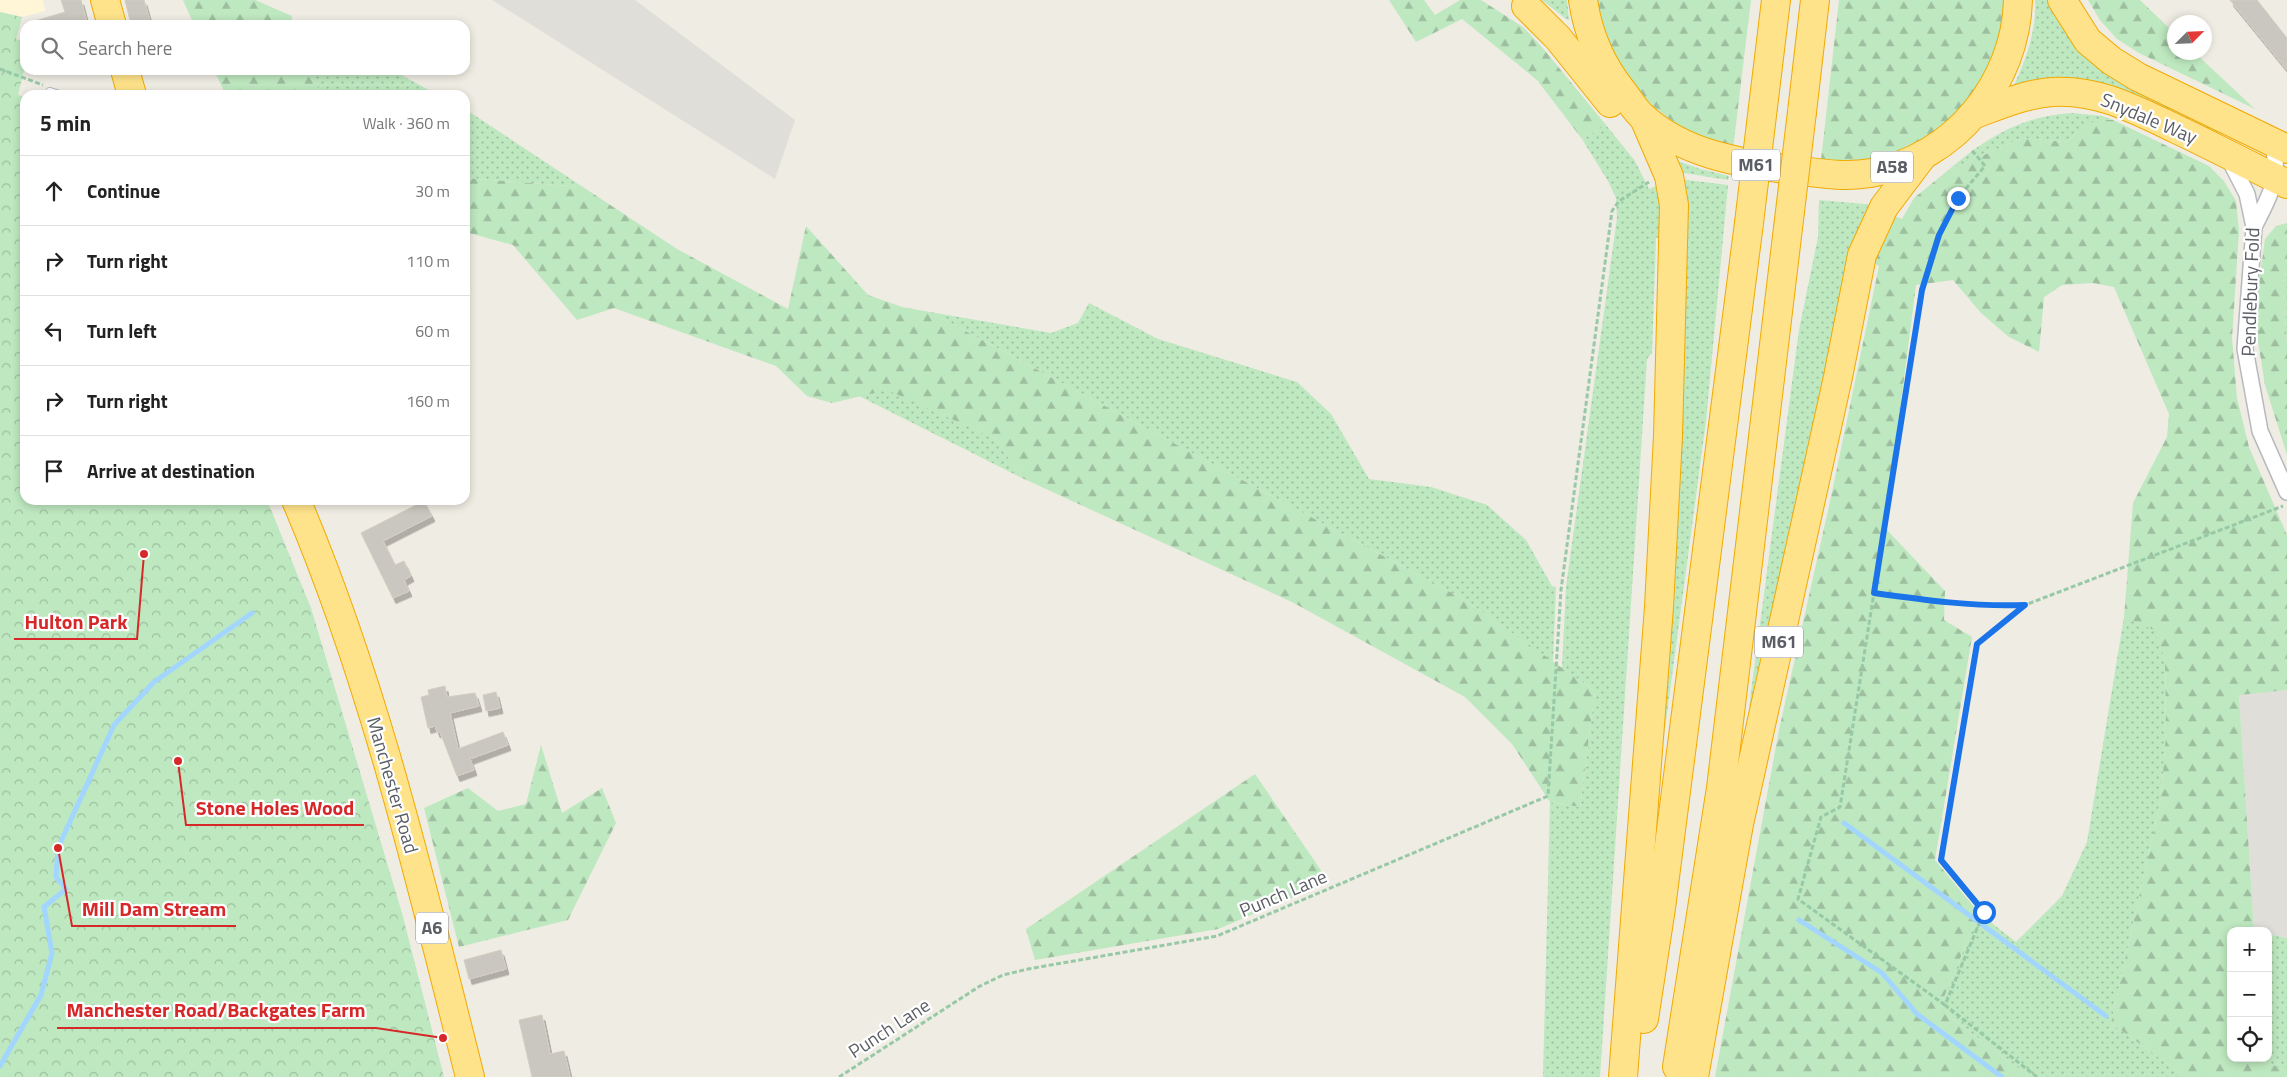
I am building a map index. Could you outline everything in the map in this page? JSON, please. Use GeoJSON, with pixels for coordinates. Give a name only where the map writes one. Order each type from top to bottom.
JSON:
{"type":"FeatureCollection","features":[{"type":"Feature","properties":{"kind":"highway"},"geometry":{"type":"LineString","coordinates":[[105,0],[111,20]]}},
{"type":"Feature","properties":{"kind":"highway","name":"A58"},"geometry":{"type":"LineString","coordinates":[[1583,0],[1586,18],[1601,60],[1614,81],[1644,118],[1674,139],[1707,154],[1740,163],[1838,175],[1871,173],[1924,154],[1975,114],[2000,76],[2008,59],[2014,38],[2018,0]]}},
{"type":"Feature","properties":{"kind":"highway","name":"M61"},"geometry":{"type":"LineString","coordinates":[[1636,1077],[1662,898],[1776,0]]}},
{"type":"Feature","properties":{"kind":"highway","name":"M61"},"geometry":{"type":"LineString","coordinates":[[1676,1077],[1721,788],[1815,0]]}},
{"type":"Feature","properties":{"kind":"highway","name":"Snydale Way"},"geometry":{"type":"LineString","coordinates":[[2062,0],[2088,41],[2112,62],[2138,77],[2280,146]]}},
{"type":"Feature","properties":{"kind":"highway"},"geometry":{"type":"LineString","coordinates":[[1522,3],[1558,38],[1644,147],[1660,178],[1672,229]]}},
{"type":"Feature","properties":{"kind":"highway","name":"A58"},"geometry":{"type":"LineString","coordinates":[[1522,3],[1601,60]]}},
{"type":"Feature","properties":{"kind":"highway"},"geometry":{"type":"LineString","coordinates":[[126,75],[131,90]]}},
{"type":"Feature","properties":{"kind":"highway","name":"Snydale Way"},"geometry":{"type":"LineString","coordinates":[[1975,114],[2034,94],[2051,92],[2088,93],[2122,103],[2225,151],[2281,181]]}},
{"type":"Feature","properties":{"kind":"highway"},"geometry":{"type":"LineString","coordinates":[[1623,1077],[1660,588],[1668,436],[1673,192],[1669,176],[1644,118]]}},
{"type":"Feature","properties":{"kind":"highway","name":"M61"},"geometry":{"type":"LineString","coordinates":[[1694,1077],[1739,824],[1836,387],[1862,255],[1882,212],[1924,154]]}},
{"type":"Feature","properties":{"kind":"highway","name":"Manchester Road"},"geometry":{"type":"LineString","coordinates":[[298,505],[356,659],[387,762],[470,1077]]}},
{"type":"Feature","properties":{"kind":"street"},"geometry":{"type":"LineString","coordinates":[[2254,227],[2268,199],[2281,181],[2277,164],[2280,146]]}},
{"type":"Feature","properties":{"kind":"street","name":"Pendlebury Fold"},"geometry":{"type":"LineString","coordinates":[[2225,151],[2243,185],[2254,227],[2245,349],[2260,431],[2287,492]]}},
{"type":"Feature","properties":{"kind":"path"},"geometry":{"type":"LineString","coordinates":[[0,69],[41,82],[47,90]]}},
{"type":"Feature","properties":{"kind":"path"},"geometry":{"type":"LineString","coordinates":[[1971,149],[1985,166],[1958,198],[1939,235],[1922,290],[1840,807],[1821,818],[1798,899],[1945,1005],[2037,1077]]}},
{"type":"Feature","properties":{"kind":"path","name":"Punch Lane"},"geometry":{"type":"LineString","coordinates":[[840,1077],[980,986],[1003,975],[1028,968],[1217,936],[1548,796],[1561,590],[1612,211],[1619,201],[1649,182]]}},
{"type":"Feature","properties":{"kind":"path"},"geometry":{"type":"LineString","coordinates":[[1874,593],[1993,607],[2025,605],[2287,505]]}},
{"type":"Feature","properties":{"kind":"path"},"geometry":{"type":"LineString","coordinates":[[1945,1005],[1984,912],[1941,860],[1977,644],[2025,605]]}},
{"type":"Feature","properties":{"kind":"shaded area"},"geometry":{"type":"Polygon","coordinates":[[[0,0],[43,0],[45,11],[22,17],[0,12],[0,0]]]}},
{"type":"Feature","properties":{"kind":"shaded area"},"geometry":{"type":"Polygon","coordinates":[[[492,0],[635,0],[795,120],[775,179],[492,0]]]}},
{"type":"Feature","properties":{"kind":"shaded area"},"geometry":{"type":"Polygon","coordinates":[[[2287,690],[2287,938],[2272,935],[2272,927],[2254,927],[2239,694],[2287,690]]]}},
{"type":"Feature","properties":{"kind":"green space"},"geometry":{"type":"Polygon","coordinates":[[[183,0],[255,0],[292,16],[292,20],[192,20],[183,0]]]}},
{"type":"Feature","properties":{"kind":"green space"},"geometry":{"type":"Polygon","coordinates":[[[1389,0],[1424,0],[1435,15],[1460,0],[1481,0],[1523,27],[1606,125],[1582,139],[1537,80],[1462,19],[1416,42],[1389,0]]]}},
{"type":"Feature","properties":{"kind":"green space"},"geometry":{"type":"Polygon","coordinates":[[[1542,0],[1567,0],[1569,20],[1566,19],[1542,0]]]}},
{"type":"Feature","properties":{"kind":"green space"},"geometry":{"type":"Polygon","coordinates":[[[1596,0],[1751,0],[1733,149],[1694,134],[1674,122],[1641,94],[1618,62],[1609,43],[1596,0]]]}},
{"type":"Feature","properties":{"kind":"green space"},"geometry":{"type":"Polygon","coordinates":[[[1839,0],[2004,0],[2003,24],[1998,47],[1978,89],[1963,108],[1927,138],[1906,150],[1874,161],[1852,163],[1821,160],[1839,0]]]}},
{"type":"Feature","properties":{"kind":"green space"},"geometry":{"type":"Polygon","coordinates":[[[2035,0],[2054,0],[2220,134],[2256,155],[2115,89],[2010,94],[2032,37],[2035,0]]]}},
{"type":"Feature","properties":{"kind":"green space"},"geometry":{"type":"Polygon","coordinates":[[[2088,0],[2140,0],[2167,26],[2167,60],[2202,60],[2255,109],[2139,53],[2117,39],[2100,20],[2088,0]]]}},
{"type":"Feature","properties":{"kind":"green space"},"geometry":{"type":"Polygon","coordinates":[[[0,12],[22,17],[16,39],[20,40],[20,75],[23,75],[18,95],[20,96],[20,505],[269,505],[311,608],[402,913],[444,1077],[0,1077],[0,12]]]}},
{"type":"Feature","properties":{"kind":"green space"},"geometry":{"type":"Polygon","coordinates":[[[216,75],[309,75],[319,90],[223,90],[216,75]]]}},
{"type":"Feature","properties":{"kind":"green space"},"geometry":{"type":"Polygon","coordinates":[[[309,75],[401,75],[429,90],[319,90],[309,75]]]}},
{"type":"Feature","properties":{"kind":"green space"},"geometry":{"type":"Polygon","coordinates":[[[470,112],[583,187],[470,178],[470,112]]]}},
{"type":"Feature","properties":{"kind":"green space"},"geometry":{"type":"Polygon","coordinates":[[[2072,113],[2102,116],[2113,120],[2098,121],[2087,125],[2066,142],[2022,138],[1946,172],[1975,149],[2004,131],[2036,119],[2072,113]]]}},
{"type":"Feature","properties":{"kind":"green space"},"geometry":{"type":"Polygon","coordinates":[[[2098,120],[2113,120],[2209,166],[2224,181],[2236,201],[2239,231],[2232,338],[2237,398],[2249,447],[2287,535],[2287,690],[2239,695],[2254,927],[2227,927],[2227,1062],[2267,1062],[2287,1071],[2287,1077],[2186,1077],[2111,1023],[2161,798],[2166,734],[2165,659],[2154,630],[2124,617],[2133,503],[2167,437],[2169,414],[2114,287],[2093,283],[2062,285],[2044,297],[2039,352],[2009,337],[1981,313],[1953,280],[1916,285],[1885,528],[1945,591],[1944,620],[1972,637],[1935,860],[1979,913],[1939,1009],[2030,1077],[1715,1077],[1779,730],[1831,497],[1879,266],[1874,263],[1892,215],[1902,219],[1914,198],[1946,172],[2022,138],[2066,142],[2084,126],[2098,120]]]}},
{"type":"Feature","properties":{"kind":"green space"},"geometry":{"type":"Polygon","coordinates":[[[1606,125],[1635,161],[1649,189],[1656,186],[1661,203],[1664,237],[1656,238],[1652,353],[1647,359],[1600,1077],[1543,1077],[1550,802],[1580,807],[1595,691],[1562,668],[1566,587],[1617,218],[1616,198],[1608,181],[1582,139],[1606,125]]]}},
{"type":"Feature","properties":{"kind":"green space"},"geometry":{"type":"Polygon","coordinates":[[[1674,160],[1729,176],[1728,180],[1678,172],[1674,160]]]}},
{"type":"Feature","properties":{"kind":"green space"},"geometry":{"type":"Polygon","coordinates":[[[470,178],[583,187],[677,249],[788,309],[806,226],[868,295],[902,307],[930,312],[1465,600],[1595,691],[1580,807],[1550,802],[1512,744],[1465,697],[1292,602],[1022,478],[996,439],[887,390],[832,403],[807,396],[776,366],[614,308],[577,320],[513,245],[470,233],[470,178]]]}},
{"type":"Feature","properties":{"kind":"green space"},"geometry":{"type":"Polygon","coordinates":[[[1679,179],[1728,185],[1706,421],[1664,736],[1661,736],[1679,179]]]}},
{"type":"Feature","properties":{"kind":"green space"},"geometry":{"type":"Polygon","coordinates":[[[1819,200],[1876,205],[1841,297],[1752,706],[1749,707],[1799,330],[1818,237],[1819,200]]]}},
{"type":"Feature","properties":{"kind":"green space"},"geometry":{"type":"Polygon","coordinates":[[[2287,223],[2287,269],[2283,289],[2287,344],[2287,455],[2265,385],[2258,341],[2258,289],[2265,239],[2276,226],[2287,223]]]}},
{"type":"Feature","properties":{"kind":"green space"},"geometry":{"type":"Polygon","coordinates":[[[2287,269],[2287,344],[2283,289],[2287,269]]]}},
{"type":"Feature","properties":{"kind":"green space"},"geometry":{"type":"Polygon","coordinates":[[[1089,303],[1158,339],[1297,382],[1331,414],[1369,479],[1431,487],[1487,505],[1526,540],[1552,586],[1556,587],[1553,662],[1465,600],[930,312],[1051,333],[1078,323],[1089,303]]]}},
{"type":"Feature","properties":{"kind":"green space"},"geometry":{"type":"Polygon","coordinates":[[[886,389],[996,439],[1022,478],[859,396],[886,389]]]}},
{"type":"Feature","properties":{"kind":"green space"},"geometry":{"type":"Polygon","coordinates":[[[2124,617],[2155,630],[2165,659],[2166,734],[2161,798],[2111,1023],[2186,1077],[2030,1077],[1939,1009],[1979,913],[2016,942],[2062,896],[2087,842],[2124,617]]]}},
{"type":"Feature","properties":{"kind":"green space"},"geometry":{"type":"Polygon","coordinates":[[[541,745],[562,813],[602,788],[616,823],[568,920],[459,947],[424,808],[468,788],[498,811],[526,804],[541,745]]]}},
{"type":"Feature","properties":{"kind":"green space"},"geometry":{"type":"Polygon","coordinates":[[[1255,774],[1329,882],[1218,929],[1035,960],[1026,929],[1255,774]]]}},
{"type":"Feature","properties":{"kind":"green space"},"geometry":{"type":"Polygon","coordinates":[[[2272,935],[2287,938],[2287,1071],[2263,1062],[2272,1062],[2272,935]]]}},
{"type":"Feature","properties":{"kind":"building"},"geometry":{"type":"Polygon","coordinates":[[[61,0],[81,0],[86,20],[38,20],[65,12],[61,0]]]}},
{"type":"Feature","properties":{"kind":"building"},"geometry":{"type":"Polygon","coordinates":[[[125,0],[144,0],[150,20],[130,20],[125,0]]]}},
{"type":"Feature","properties":{"kind":"building"},"geometry":{"type":"Polygon","coordinates":[[[2230,0],[2257,0],[2287,38],[2287,70],[2230,0]]]}},
{"type":"Feature","properties":{"kind":"building"},"geometry":{"type":"Polygon","coordinates":[[[416,505],[426,505],[432,516],[383,541],[395,565],[404,561],[411,576],[404,580],[409,591],[393,598],[361,533],[416,505]]]}},
{"type":"Feature","properties":{"kind":"building"},"geometry":{"type":"Polygon","coordinates":[[[445,686],[447,697],[475,693],[479,706],[450,713],[458,749],[503,732],[508,745],[470,759],[474,770],[457,776],[440,732],[437,732],[435,726],[428,728],[421,697],[429,695],[428,690],[445,686]]]}},
{"type":"Feature","properties":{"kind":"building"},"geometry":{"type":"Polygon","coordinates":[[[496,692],[500,708],[486,711],[483,695],[496,692]]]}},
{"type":"Feature","properties":{"kind":"building"},"geometry":{"type":"Polygon","coordinates":[[[501,950],[506,969],[469,979],[464,960],[501,950]]]}},
{"type":"Feature","properties":{"kind":"building"},"geometry":{"type":"Polygon","coordinates":[[[542,1015],[550,1054],[564,1051],[570,1077],[532,1077],[519,1020],[542,1015]]]}},
{"type":"Feature","properties":{"kind":"waterway"},"geometry":{"type":"LineString","coordinates":[[0,1066],[41,995],[52,953],[44,907],[66,889],[56,877],[58,848],[114,725],[154,682],[252,613]]}},
{"type":"Feature","properties":{"kind":"waterway"},"geometry":{"type":"LineString","coordinates":[[1844,823],[2106,1016]]}},
{"type":"Feature","properties":{"kind":"waterway"},"geometry":{"type":"LineString","coordinates":[[1799,920],[1882,973],[1917,1014],[2002,1077]]}},
{"type":"Feature","properties":{"kind":"place","name":"Hulton Park"},"geometry":{"type":"Point","coordinates":[144,554]}},
{"type":"Feature","properties":{"kind":"place","name":"Stone Holes Wood"},"geometry":{"type":"Point","coordinates":[178,761]}},
{"type":"Feature","properties":{"kind":"place","name":"Mill Dam Stream"},"geometry":{"type":"Point","coordinates":[58,848]}},
{"type":"Feature","properties":{"kind":"place","name":"Manchester Road/Backgates Farm"},"geometry":{"type":"Point","coordinates":[443,1038]}},
{"type":"Feature","properties":{"kind":"route"},"geometry":{"type":"LineString","coordinates":[[1958,198],[1939,235],[1922,290],[1874,593],[1993,607],[2025,605],[1977,644],[1941,860],[1984,912]]}}]}
